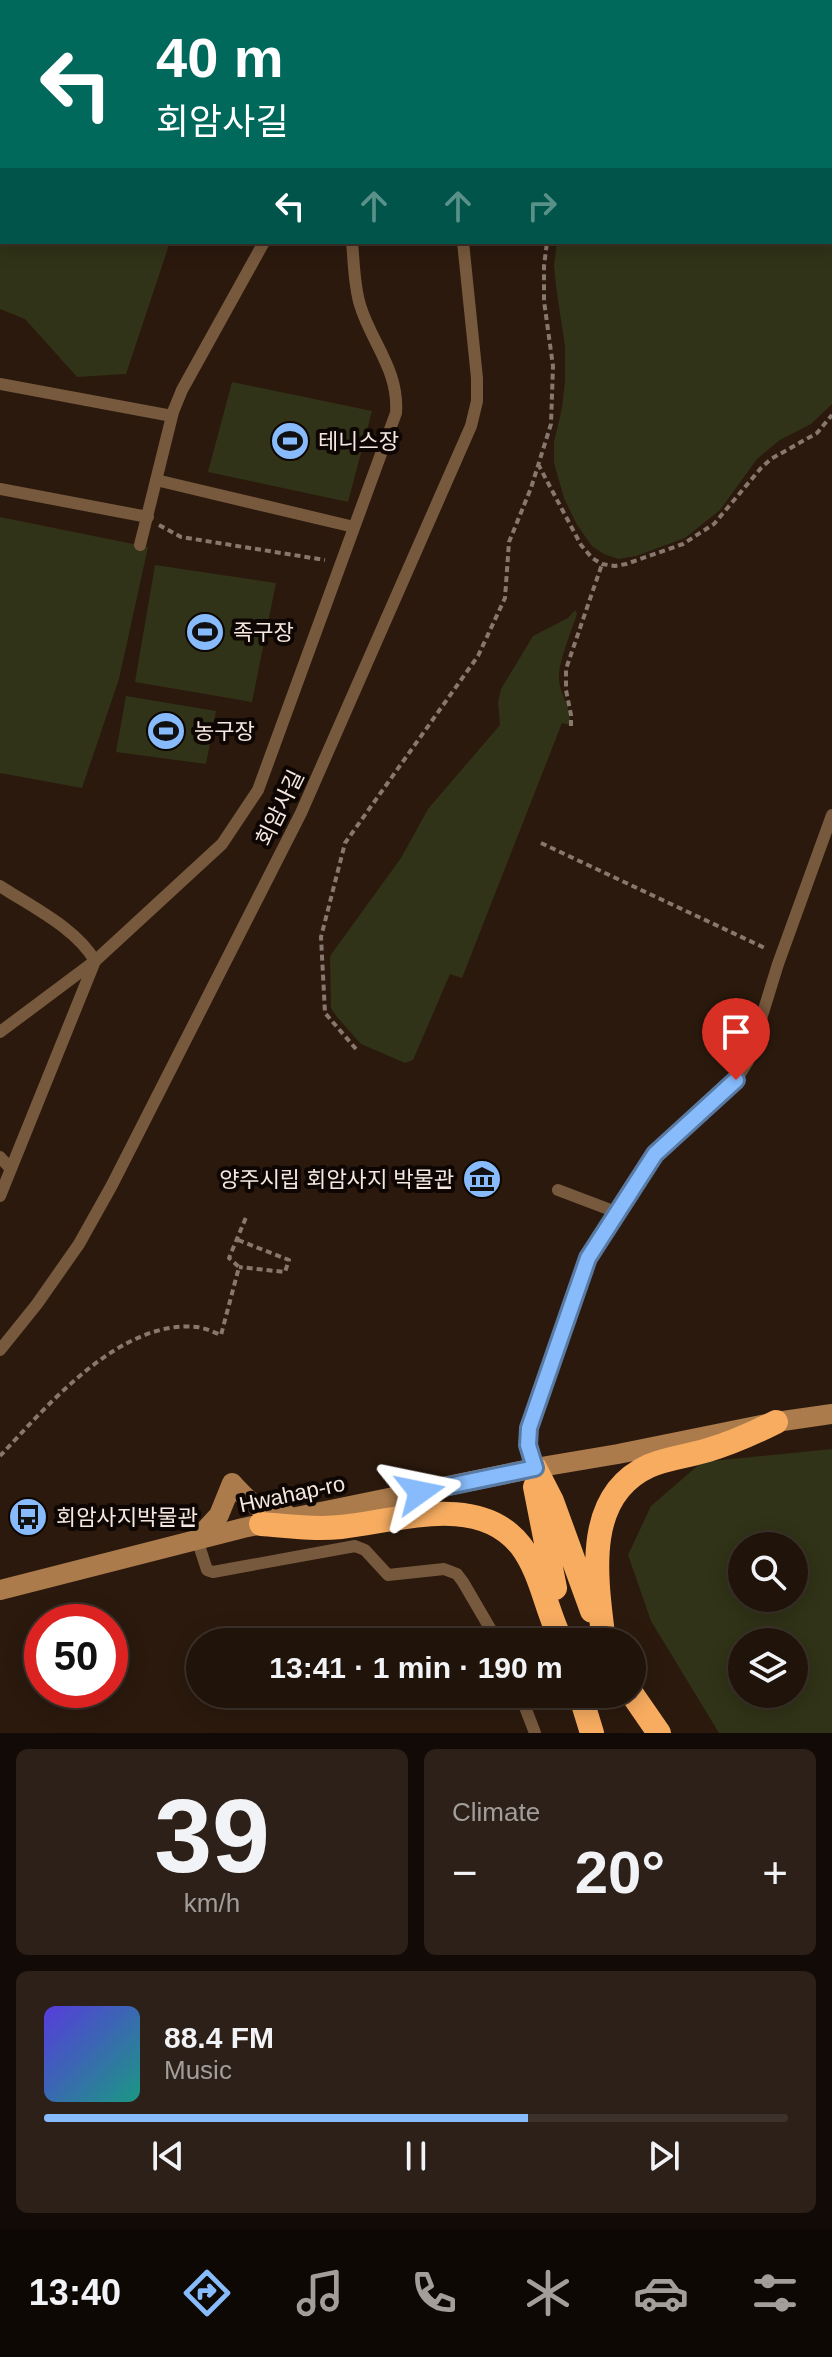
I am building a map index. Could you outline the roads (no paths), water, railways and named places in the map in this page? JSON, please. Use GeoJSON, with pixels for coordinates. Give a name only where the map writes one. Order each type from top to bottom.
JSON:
{"type":"FeatureCollection","features":[{"type":"Feature","properties":{"kind":"highway"},"geometry":{"type":"LineString","coordinates":[[603,1628],[598,1584],[599,1544],[605,1510],[616,1492],[648,1467],[715,1448],[776,1422]]}},
{"type":"Feature","properties":{"kind":"highway"},"geometry":{"type":"LineString","coordinates":[[535,1468],[535,1491],[561,1628]]}},
{"type":"Feature","properties":{"kind":"highway"},"geometry":{"type":"LineString","coordinates":[[535,1468],[552,1501],[599,1628]]}},
{"type":"Feature","properties":{"kind":"highway"},"geometry":{"type":"LineString","coordinates":[[261,1524],[327,1528],[432,1515],[455,1515],[488,1521],[512,1536],[532,1563],[556,1628]]}},
{"type":"Feature","properties":{"kind":"highway"},"geometry":{"type":"LineString","coordinates":[[584,1708],[592,1733]]}},
{"type":"Feature","properties":{"kind":"highway"},"geometry":{"type":"LineString","coordinates":[[642,1708],[659,1733]]}},
{"type":"Feature","properties":{"kind":"main road","name":"Hwahap-ro"},"geometry":{"type":"LineString","coordinates":[[0,1590],[261,1524],[535,1468],[832,1414]]}},
{"type":"Feature","properties":{"kind":"main road"},"geometry":{"type":"LineString","coordinates":[[197,1539],[219,1515],[232,1483],[261,1509],[306,1515]]}},
{"type":"Feature","properties":{"kind":"lane"},"geometry":{"type":"LineString","coordinates":[[140,545],[172,416],[182,390],[263,244]]}},
{"type":"Feature","properties":{"kind":"lane"},"geometry":{"type":"LineString","coordinates":[[0,1032],[95,961],[222,844],[258,790],[396,413],[397,400],[391,373],[361,307],[352,244]]}},
{"type":"Feature","properties":{"kind":"lane","name":"회암사길"},"geometry":{"type":"LineString","coordinates":[[0,1350],[43,1297],[112,1185],[301,813],[471,426],[477,401],[477,378],[463,244]]}},
{"type":"Feature","properties":{"kind":"lane"},"geometry":{"type":"LineString","coordinates":[[0,384],[172,416]]}},
{"type":"Feature","properties":{"kind":"lane"},"geometry":{"type":"LineString","coordinates":[[156,480],[354,527]]}},
{"type":"Feature","properties":{"kind":"lane"},"geometry":{"type":"LineString","coordinates":[[0,489],[148,517]]}},
{"type":"Feature","properties":{"kind":"lane"},"geometry":{"type":"LineString","coordinates":[[535,1468],[528,1445],[529,1428],[588,1258],[655,1154],[736,1080],[748,1061],[781,955],[832,815]]}},
{"type":"Feature","properties":{"kind":"lane"},"geometry":{"type":"LineString","coordinates":[[0,886],[77,937],[95,961]]}},
{"type":"Feature","properties":{"kind":"lane"},"geometry":{"type":"LineString","coordinates":[[0,1195],[95,961]]}},
{"type":"Feature","properties":{"kind":"lane"},"geometry":{"type":"LineString","coordinates":[[0,1157],[11,1169]]}},
{"type":"Feature","properties":{"kind":"lane"},"geometry":{"type":"LineString","coordinates":[[558,1190],[616,1212]]}},
{"type":"Feature","properties":{"kind":"lane"},"geometry":{"type":"LineString","coordinates":[[197,1539],[205,1566],[213,1572],[355,1546],[365,1550],[388,1575],[451,1570],[463,1582],[490,1628]]}},
{"type":"Feature","properties":{"kind":"lane"},"geometry":{"type":"LineString","coordinates":[[525,1708],[535,1733]]}},
{"type":"Feature","properties":{"kind":"place","name":"테니스장"},"geometry":{"type":"Point","coordinates":[290,441]}},
{"type":"Feature","properties":{"kind":"place","name":"족구장"},"geometry":{"type":"Point","coordinates":[205,632]}},
{"type":"Feature","properties":{"kind":"place","name":"농구장"},"geometry":{"type":"Point","coordinates":[166,731]}},
{"type":"Feature","properties":{"kind":"place","name":"양주시립 회암사지 박물관"},"geometry":{"type":"Point","coordinates":[482,1179]}},
{"type":"Feature","properties":{"kind":"place","name":"회암사지박물관"},"geometry":{"type":"Point","coordinates":[28,1517]}}]}
